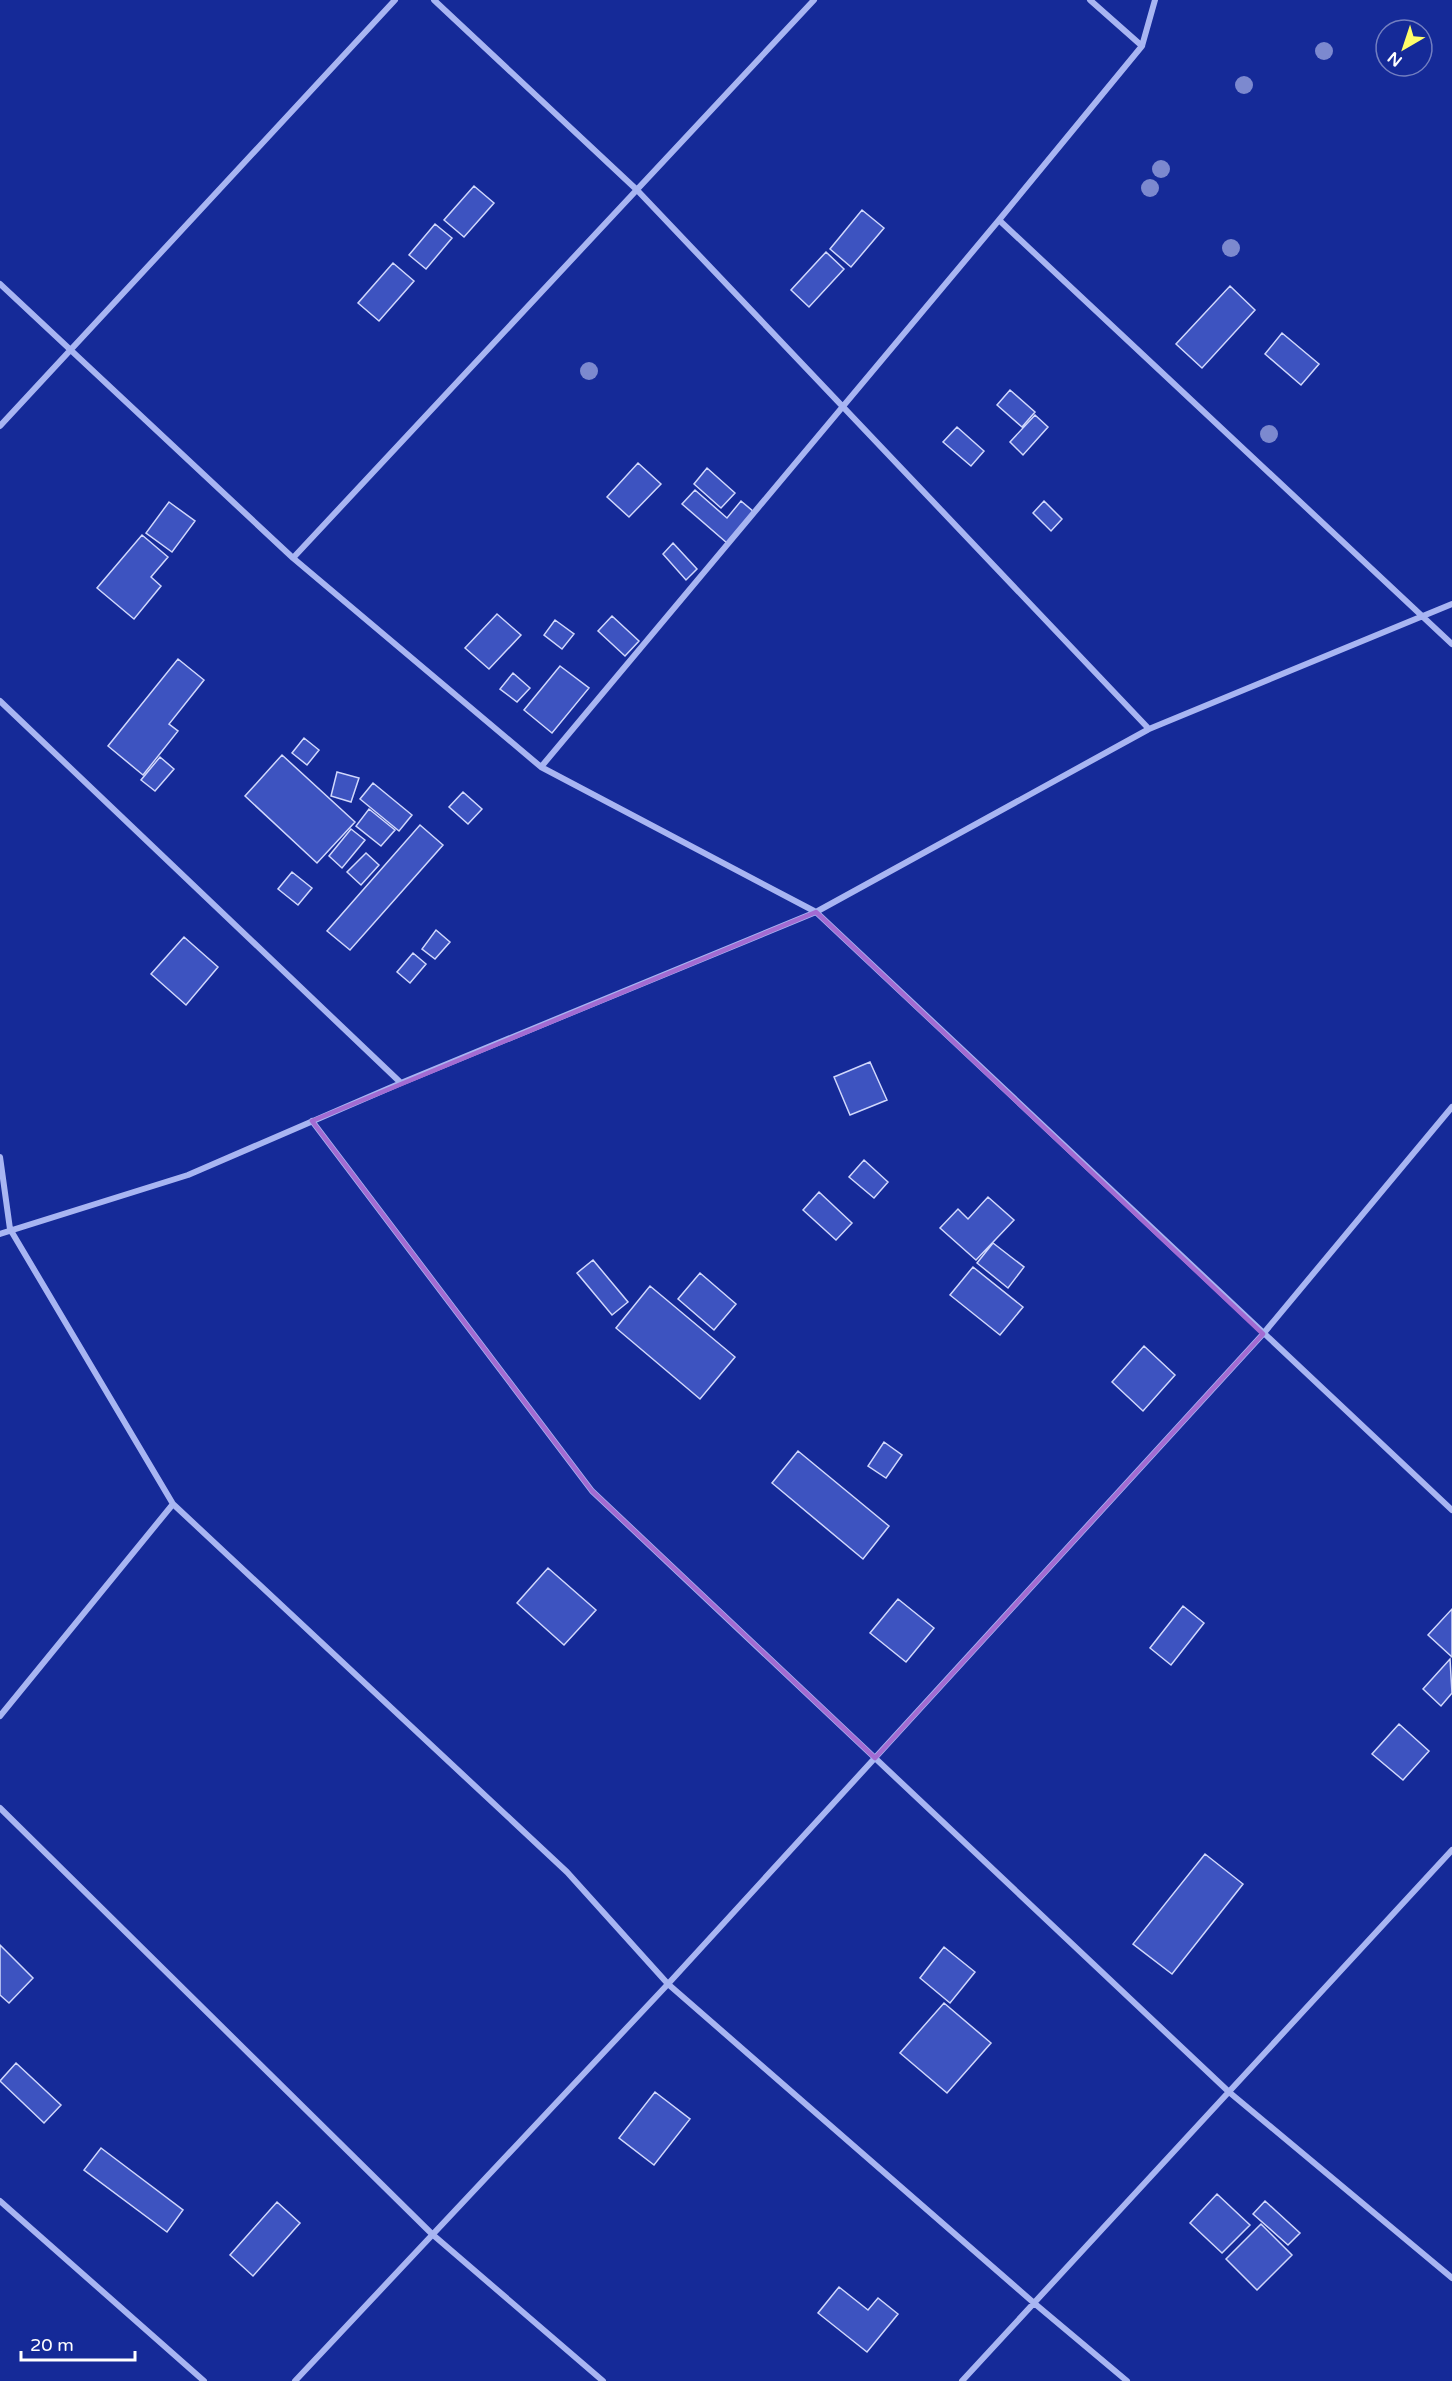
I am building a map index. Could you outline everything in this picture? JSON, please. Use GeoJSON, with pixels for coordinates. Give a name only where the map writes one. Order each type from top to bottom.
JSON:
{"type":"FeatureCollection","features":[{"type":"Feature","properties":{"kind":"street"},"geometry":{"type":"LineString","coordinates":[[0,426],[395,0]]}},
{"type":"Feature","properties":{"kind":"street"},"geometry":{"type":"LineString","coordinates":[[434,0],[637,190],[1149,729]]}},
{"type":"Feature","properties":{"kind":"street"},"geometry":{"type":"LineString","coordinates":[[293,558],[814,0]]}},
{"type":"Feature","properties":{"kind":"street"},"geometry":{"type":"LineString","coordinates":[[1090,0],[1143,46]]}},
{"type":"Feature","properties":{"kind":"street"},"geometry":{"type":"LineString","coordinates":[[541,767],[1143,46],[1155,0]]}},
{"type":"Feature","properties":{"kind":"street"},"geometry":{"type":"LineString","coordinates":[[999,220],[1421,618],[1452,644]]}},
{"type":"Feature","properties":{"kind":"street"},"geometry":{"type":"LineString","coordinates":[[0,284],[293,558],[541,767],[816,912],[1452,1509]]}},
{"type":"Feature","properties":{"kind":"street"},"geometry":{"type":"LineString","coordinates":[[0,1234],[188,1175],[401,1083],[816,912],[1149,729],[1452,604]]}},
{"type":"Feature","properties":{"kind":"street"},"geometry":{"type":"LineString","coordinates":[[0,701],[401,1083]]}},
{"type":"Feature","properties":{"kind":"street"},"geometry":{"type":"LineString","coordinates":[[295,2381],[668,1984],[1263,1334],[1452,1107]]}},
{"type":"Feature","properties":{"kind":"street"},"geometry":{"type":"LineString","coordinates":[[312,1121],[592,1491],[1229,2092],[1452,2278]]}},
{"type":"Feature","properties":{"kind":"street"},"geometry":{"type":"LineString","coordinates":[[0,1157],[10,1229],[173,1504],[567,1872],[668,1984],[1034,2303],[1127,2381]]}},
{"type":"Feature","properties":{"kind":"street"},"geometry":{"type":"LineString","coordinates":[[0,1716],[173,1504]]}},
{"type":"Feature","properties":{"kind":"street"},"geometry":{"type":"LineString","coordinates":[[0,1808],[432,2234],[603,2381]]}},
{"type":"Feature","properties":{"kind":"street"},"geometry":{"type":"LineString","coordinates":[[962,2381],[1452,1850]]}},
{"type":"Feature","properties":{"kind":"street"},"geometry":{"type":"LineString","coordinates":[[0,2201],[204,2381]]}},
{"type":"Feature","properties":{"kind":"highlighted area"},"geometry":{"type":"Polygon","coordinates":[[[816,912],[1263,1334],[875,1758],[592,1491],[312,1121],[816,912]]]}},
{"type":"Feature","properties":{"kind":"building"},"geometry":{"type":"Polygon","coordinates":[[[474,186],[494,203],[464,237],[444,220],[474,186]]]}},
{"type":"Feature","properties":{"kind":"building"},"geometry":{"type":"Polygon","coordinates":[[[862,210],[884,228],[851,267],[830,249],[862,210]]]}},
{"type":"Feature","properties":{"kind":"building"},"geometry":{"type":"Polygon","coordinates":[[[435,224],[452,238],[426,269],[409,255],[435,224]]]}},
{"type":"Feature","properties":{"kind":"building"},"geometry":{"type":"Polygon","coordinates":[[[826,252],[844,269],[809,307],[791,290],[826,252]]]}},
{"type":"Feature","properties":{"kind":"building"},"geometry":{"type":"Polygon","coordinates":[[[393,263],[414,281],[379,321],[358,303],[393,263]]]}},
{"type":"Feature","properties":{"kind":"building"},"geometry":{"type":"Polygon","coordinates":[[[1230,286],[1255,310],[1202,368],[1176,344],[1230,286]]]}},
{"type":"Feature","properties":{"kind":"building"},"geometry":{"type":"Polygon","coordinates":[[[1282,333],[1319,364],[1301,385],[1265,354],[1282,333]]]}},
{"type":"Feature","properties":{"kind":"building"},"geometry":{"type":"Polygon","coordinates":[[[1010,390],[1035,412],[1022,427],[997,405],[1010,390]]]}},
{"type":"Feature","properties":{"kind":"building"},"geometry":{"type":"Polygon","coordinates":[[[1035,415],[1048,427],[1023,455],[1010,442],[1035,415]]]}},
{"type":"Feature","properties":{"kind":"building"},"geometry":{"type":"Polygon","coordinates":[[[957,427],[984,451],[971,466],[943,442],[957,427]]]}},
{"type":"Feature","properties":{"kind":"building"},"geometry":{"type":"Polygon","coordinates":[[[638,463],[661,484],[629,517],[607,497],[638,463]]]}},
{"type":"Feature","properties":{"kind":"building"},"geometry":{"type":"Polygon","coordinates":[[[707,468],[735,493],[721,508],[694,484],[707,468]]]}},
{"type":"Feature","properties":{"kind":"building"},"geometry":{"type":"Polygon","coordinates":[[[695,490],[727,518],[741,501],[754,512],[727,543],[682,504],[695,490]]]}},
{"type":"Feature","properties":{"kind":"building"},"geometry":{"type":"Polygon","coordinates":[[[1044,501],[1062,519],[1051,531],[1033,513],[1044,501]]]}},
{"type":"Feature","properties":{"kind":"building"},"geometry":{"type":"Polygon","coordinates":[[[169,502],[195,521],[172,552],[146,533],[169,502]]]}},
{"type":"Feature","properties":{"kind":"building"},"geometry":{"type":"Polygon","coordinates":[[[142,535],[168,557],[151,577],[161,586],[134,619],[97,588],[142,535]]]}},
{"type":"Feature","properties":{"kind":"building"},"geometry":{"type":"Polygon","coordinates":[[[673,543],[697,569],[686,580],[663,554],[673,543]]]}},
{"type":"Feature","properties":{"kind":"building"},"geometry":{"type":"Polygon","coordinates":[[[497,614],[521,635],[489,669],[465,648],[497,614]]]}},
{"type":"Feature","properties":{"kind":"building"},"geometry":{"type":"Polygon","coordinates":[[[612,616],[639,641],[625,656],[598,631],[612,616]]]}},
{"type":"Feature","properties":{"kind":"building"},"geometry":{"type":"Polygon","coordinates":[[[555,620],[574,634],[562,649],[544,635],[555,620]]]}},
{"type":"Feature","properties":{"kind":"building"},"geometry":{"type":"Polygon","coordinates":[[[178,659],[204,680],[169,724],[178,731],[143,775],[108,746],[178,659]]]}},
{"type":"Feature","properties":{"kind":"building"},"geometry":{"type":"Polygon","coordinates":[[[560,666],[589,688],[552,733],[524,710],[560,666]]]}},
{"type":"Feature","properties":{"kind":"building"},"geometry":{"type":"Polygon","coordinates":[[[513,673],[530,688],[517,702],[500,689],[513,673]]]}},
{"type":"Feature","properties":{"kind":"building"},"geometry":{"type":"Polygon","coordinates":[[[304,738],[319,750],[307,765],[292,753],[304,738]]]}},
{"type":"Feature","properties":{"kind":"building"},"geometry":{"type":"Polygon","coordinates":[[[282,755],[355,822],[317,863],[245,796],[282,755]]]}},
{"type":"Feature","properties":{"kind":"building"},"geometry":{"type":"Polygon","coordinates":[[[160,757],[174,769],[155,791],[141,780],[160,757]]]}},
{"type":"Feature","properties":{"kind":"building"},"geometry":{"type":"Polygon","coordinates":[[[337,772],[359,778],[351,802],[331,796],[337,772]]]}},
{"type":"Feature","properties":{"kind":"building"},"geometry":{"type":"Polygon","coordinates":[[[373,783],[412,815],[399,831],[360,799],[373,783]]]}},
{"type":"Feature","properties":{"kind":"building"},"geometry":{"type":"Polygon","coordinates":[[[463,792],[482,809],[468,824],[449,807],[463,792]]]}},
{"type":"Feature","properties":{"kind":"building"},"geometry":{"type":"Polygon","coordinates":[[[369,809],[395,830],[381,846],[356,826],[369,809]]]}},
{"type":"Feature","properties":{"kind":"building"},"geometry":{"type":"Polygon","coordinates":[[[420,825],[443,845],[350,950],[327,931],[420,825]]]}},
{"type":"Feature","properties":{"kind":"building"},"geometry":{"type":"Polygon","coordinates":[[[351,829],[365,840],[342,868],[329,856],[351,829]]]}},
{"type":"Feature","properties":{"kind":"building"},"geometry":{"type":"Polygon","coordinates":[[[366,853],[379,865],[361,885],[347,872],[366,853]]]}},
{"type":"Feature","properties":{"kind":"building"},"geometry":{"type":"Polygon","coordinates":[[[292,872],[312,888],[298,905],[278,889],[292,872]]]}},
{"type":"Feature","properties":{"kind":"building"},"geometry":{"type":"Polygon","coordinates":[[[436,930],[450,942],[435,959],[422,949],[436,930]]]}},
{"type":"Feature","properties":{"kind":"building"},"geometry":{"type":"Polygon","coordinates":[[[184,937],[218,967],[186,1005],[151,974],[184,937]]]}},
{"type":"Feature","properties":{"kind":"building"},"geometry":{"type":"Polygon","coordinates":[[[413,953],[426,964],[410,983],[397,972],[413,953]]]}},
{"type":"Feature","properties":{"kind":"building"},"geometry":{"type":"Polygon","coordinates":[[[870,1062],[887,1100],[850,1115],[834,1077],[870,1062]]]}},
{"type":"Feature","properties":{"kind":"building"},"geometry":{"type":"Polygon","coordinates":[[[864,1160],[888,1182],[874,1198],[849,1177],[864,1160]]]}},
{"type":"Feature","properties":{"kind":"building"},"geometry":{"type":"Polygon","coordinates":[[[819,1192],[852,1223],[836,1240],[803,1210],[819,1192]]]}},
{"type":"Feature","properties":{"kind":"building"},"geometry":{"type":"Polygon","coordinates":[[[988,1197],[1014,1220],[976,1260],[940,1228],[958,1209],[968,1219],[988,1197]]]}},
{"type":"Feature","properties":{"kind":"building"},"geometry":{"type":"Polygon","coordinates":[[[993,1243],[1024,1267],[1008,1288],[977,1263],[993,1243]]]}},
{"type":"Feature","properties":{"kind":"building"},"geometry":{"type":"Polygon","coordinates":[[[593,1260],[628,1302],[612,1315],[577,1273],[593,1260]]]}},
{"type":"Feature","properties":{"kind":"building"},"geometry":{"type":"Polygon","coordinates":[[[973,1267],[1023,1307],[1000,1335],[950,1295],[973,1267]]]}},
{"type":"Feature","properties":{"kind":"building"},"geometry":{"type":"Polygon","coordinates":[[[700,1273],[736,1304],[714,1330],[678,1299],[700,1273]]]}},
{"type":"Feature","properties":{"kind":"building"},"geometry":{"type":"Polygon","coordinates":[[[650,1286],[735,1357],[700,1399],[616,1328],[650,1286]]]}},
{"type":"Feature","properties":{"kind":"building"},"geometry":{"type":"Polygon","coordinates":[[[1144,1346],[1175,1375],[1143,1411],[1112,1382],[1144,1346]]]}},
{"type":"Feature","properties":{"kind":"building"},"geometry":{"type":"Polygon","coordinates":[[[884,1442],[902,1455],[886,1478],[868,1466],[884,1442]]]}},
{"type":"Feature","properties":{"kind":"building"},"geometry":{"type":"Polygon","coordinates":[[[798,1451],[889,1526],[863,1559],[772,1483],[798,1451]]]}},
{"type":"Feature","properties":{"kind":"building"},"geometry":{"type":"Polygon","coordinates":[[[548,1568],[596,1610],[564,1645],[517,1603],[548,1568]]]}},
{"type":"Feature","properties":{"kind":"building"},"geometry":{"type":"Polygon","coordinates":[[[898,1599],[934,1628],[906,1662],[870,1633],[898,1599]]]}},
{"type":"Feature","properties":{"kind":"building"},"geometry":{"type":"Polygon","coordinates":[[[1183,1606],[1204,1623],[1171,1665],[1150,1648],[1183,1606]]]}},
{"type":"Feature","properties":{"kind":"building"},"geometry":{"type":"Polygon","coordinates":[[[1452,1609],[1452,1657],[1428,1635],[1452,1609]]]}},
{"type":"Feature","properties":{"kind":"building"},"geometry":{"type":"Polygon","coordinates":[[[1450,1659],[1452,1693],[1441,1706],[1423,1689],[1450,1659]]]}},
{"type":"Feature","properties":{"kind":"building"},"geometry":{"type":"Polygon","coordinates":[[[1399,1724],[1429,1751],[1403,1780],[1372,1754],[1399,1724]]]}},
{"type":"Feature","properties":{"kind":"building"},"geometry":{"type":"Polygon","coordinates":[[[1205,1854],[1243,1884],[1172,1974],[1133,1944],[1205,1854]]]}},
{"type":"Feature","properties":{"kind":"building"},"geometry":{"type":"Polygon","coordinates":[[[0,1945],[33,1978],[9,2003],[0,1995],[0,1945]]]}},
{"type":"Feature","properties":{"kind":"building"},"geometry":{"type":"Polygon","coordinates":[[[944,1947],[975,1972],[950,2003],[920,1978],[944,1947]]]}},
{"type":"Feature","properties":{"kind":"building"},"geometry":{"type":"Polygon","coordinates":[[[944,2003],[991,2043],[947,2093],[900,2053],[944,2003]]]}},
{"type":"Feature","properties":{"kind":"building"},"geometry":{"type":"Polygon","coordinates":[[[16,2063],[61,2105],[44,2123],[0,2081],[16,2063]]]}},
{"type":"Feature","properties":{"kind":"building"},"geometry":{"type":"Polygon","coordinates":[[[655,2092],[690,2119],[654,2165],[619,2138],[655,2092]]]}},
{"type":"Feature","properties":{"kind":"building"},"geometry":{"type":"Polygon","coordinates":[[[101,2148],[183,2210],[167,2232],[84,2170],[101,2148]]]}},
{"type":"Feature","properties":{"kind":"building"},"geometry":{"type":"Polygon","coordinates":[[[1217,2194],[1250,2225],[1222,2253],[1190,2223],[1217,2194]]]}},
{"type":"Feature","properties":{"kind":"building"},"geometry":{"type":"Polygon","coordinates":[[[1265,2201],[1300,2233],[1288,2245],[1253,2214],[1265,2201]]]}},
{"type":"Feature","properties":{"kind":"building"},"geometry":{"type":"Polygon","coordinates":[[[277,2202],[300,2223],[253,2276],[230,2255],[277,2202]]]}},
{"type":"Feature","properties":{"kind":"building"},"geometry":{"type":"Polygon","coordinates":[[[1261,2224],[1292,2255],[1257,2290],[1226,2259],[1261,2224]]]}},
{"type":"Feature","properties":{"kind":"building"},"geometry":{"type":"Polygon","coordinates":[[[839,2287],[868,2310],[878,2298],[898,2314],[867,2352],[818,2313],[839,2287]]]}}]}
